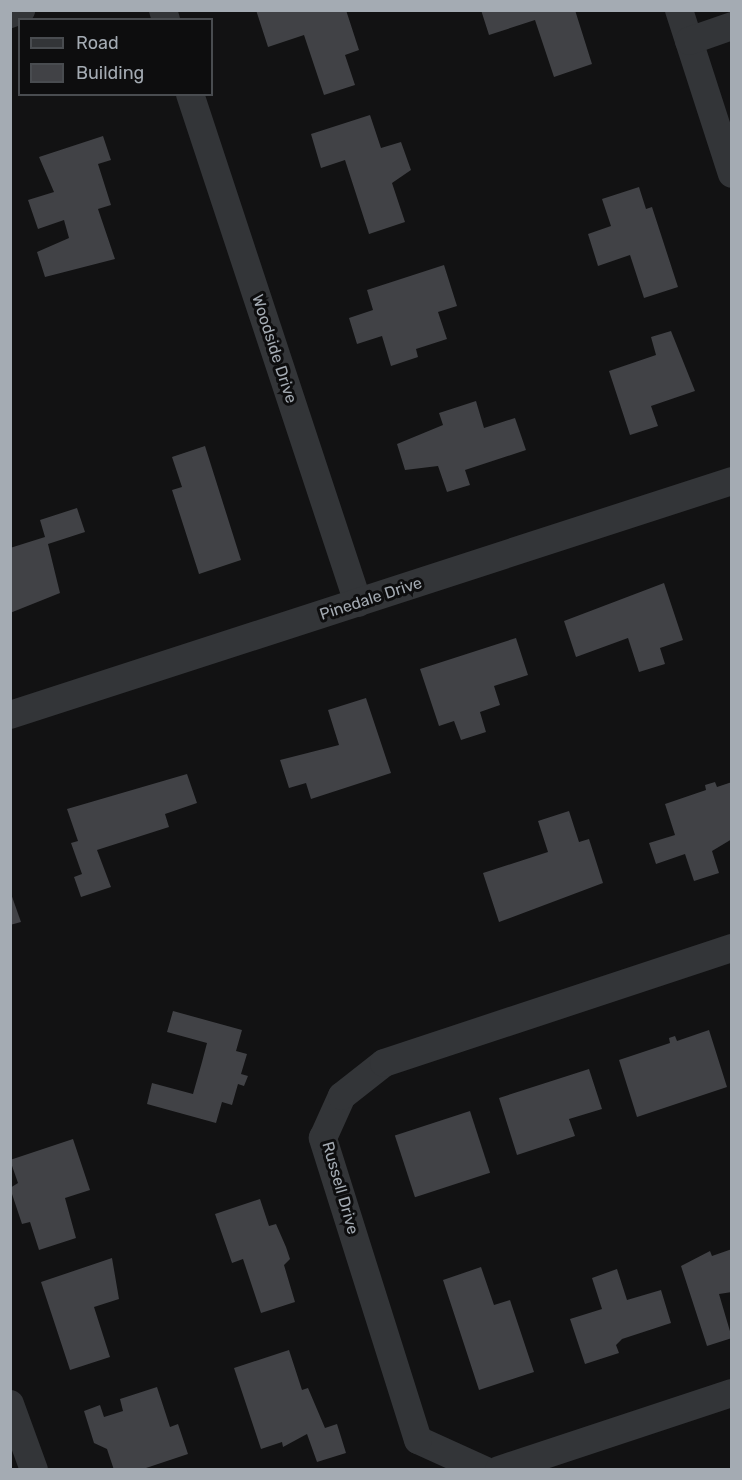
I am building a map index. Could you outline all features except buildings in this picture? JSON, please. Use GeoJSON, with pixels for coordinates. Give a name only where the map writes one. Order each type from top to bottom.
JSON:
{"type":"FeatureCollection","features":[{"type":"Feature","properties":{"kind":"street"},"geometry":{"type":"LineString","coordinates":[[10,14],[21,10]]}},
{"type":"Feature","properties":{"kind":"street"},"geometry":{"type":"LineString","coordinates":[[679,10],[732,174]]}},
{"type":"Feature","properties":{"kind":"street"},"geometry":{"type":"LineString","coordinates":[[689,41],[732,27]]}},
{"type":"Feature","properties":{"kind":"street","name":"Woodside Drive"},"geometry":{"type":"LineString","coordinates":[[191,96],[358,603]]}},
{"type":"Feature","properties":{"kind":"street","name":"Pinedale Drive"},"geometry":{"type":"LineString","coordinates":[[10,716],[732,481]]}},
{"type":"Feature","properties":{"kind":"street","name":"Russell Drive"},"geometry":{"type":"LineString","coordinates":[[484,1470],[418,1440],[323,1138],[342,1096],[384,1063],[732,948]]}},
{"type":"Feature","properties":{"kind":"street"},"geometry":{"type":"LineString","coordinates":[[499,1470],[732,1393]]}},
{"type":"Feature","properties":{"kind":"street"},"geometry":{"type":"LineString","coordinates":[[10,1404],[34,1470]]}}]}
